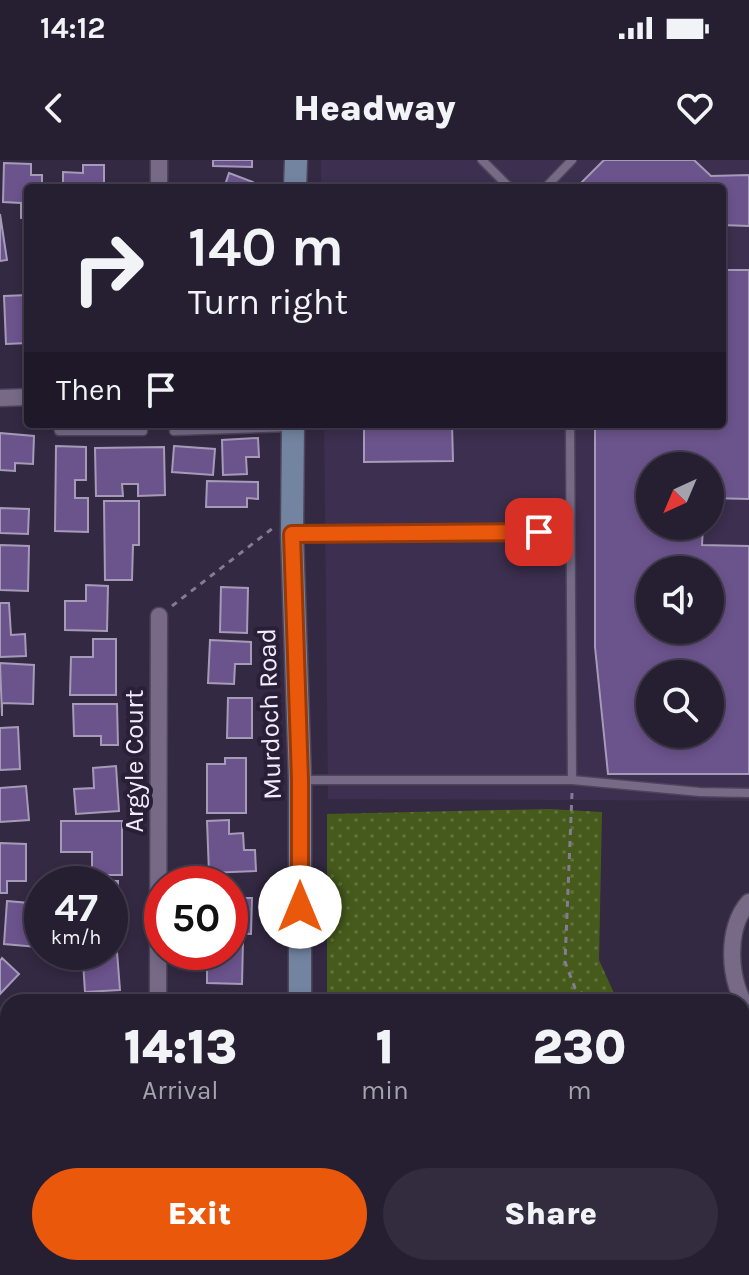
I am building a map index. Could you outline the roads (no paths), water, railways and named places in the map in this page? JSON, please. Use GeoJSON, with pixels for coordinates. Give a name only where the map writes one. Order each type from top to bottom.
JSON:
{"type":"FeatureCollection","features":[{"type":"Feature","properties":{"kind":"main road"},"geometry":{"type":"LineString","coordinates":[[295,184],[296,160]]}},
{"type":"Feature","properties":{"kind":"main road","name":"Murdoch Road"},"geometry":{"type":"LineString","coordinates":[[293,428],[292,524],[300,780],[300,994]]}},
{"type":"Feature","properties":{"kind":"street"},"geometry":{"type":"LineString","coordinates":[[159,160],[159,182]]}},
{"type":"Feature","properties":{"kind":"street"},"geometry":{"type":"LineString","coordinates":[[0,398],[24,397]]}},
{"type":"Feature","properties":{"kind":"street","name":"Argyle Court"},"geometry":{"type":"LineString","coordinates":[[158,994],[159,616]]}},
{"type":"Feature","properties":{"kind":"street"},"geometry":{"type":"LineString","coordinates":[[738,994],[732,942],[739,913],[749,902]]}},
{"type":"Feature","properties":{"kind":"lane"},"geometry":{"type":"LineString","coordinates":[[482,160],[506,184]]}},
{"type":"Feature","properties":{"kind":"lane"},"geometry":{"type":"LineString","coordinates":[[549,184],[572,160]]}},
{"type":"Feature","properties":{"kind":"lane"},"geometry":{"type":"LineString","coordinates":[[59,428],[59,431],[143,431]]}},
{"type":"Feature","properties":{"kind":"lane"},"geometry":{"type":"LineString","coordinates":[[174,431],[234,428]]}},
{"type":"Feature","properties":{"kind":"lane"},"geometry":{"type":"LineString","coordinates":[[570,428],[572,780]]}},
{"type":"Feature","properties":{"kind":"lane"},"geometry":{"type":"LineString","coordinates":[[292,524],[570,532]]}},
{"type":"Feature","properties":{"kind":"lane"},"geometry":{"type":"LineString","coordinates":[[300,780],[572,780],[700,792],[749,793]]}}]}
